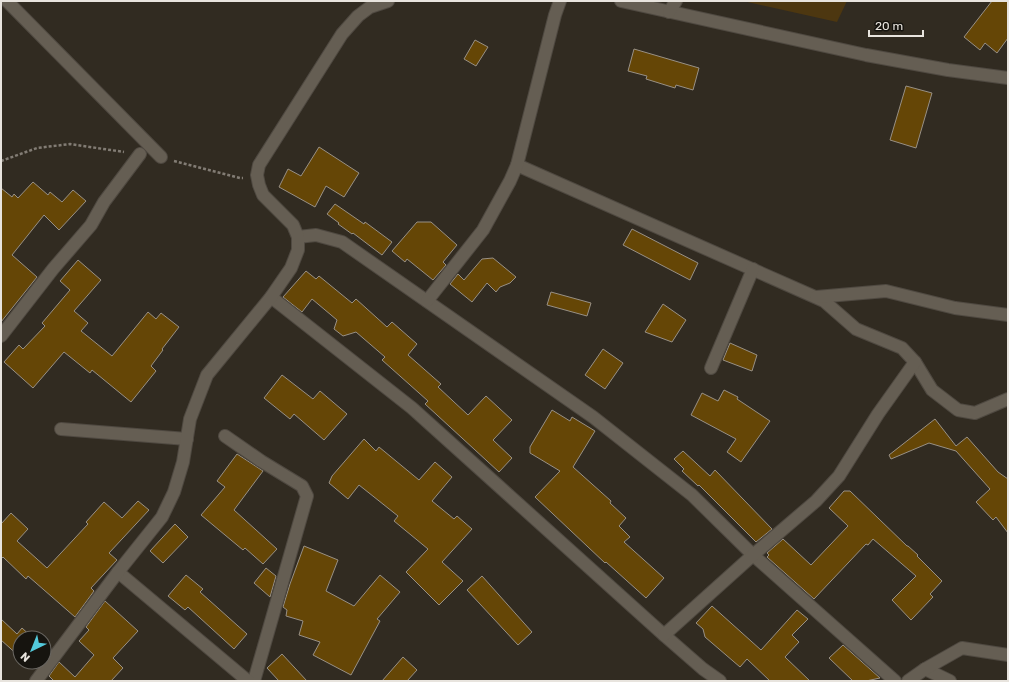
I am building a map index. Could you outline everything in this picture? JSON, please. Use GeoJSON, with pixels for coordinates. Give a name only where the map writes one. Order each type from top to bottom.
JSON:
{"type":"FeatureCollection","features":[{"type":"Feature","properties":{"kind":"street"},"geometry":{"type":"LineString","coordinates":[[7,1],[161,157]]}},
{"type":"Feature","properties":{"kind":"street"},"geometry":{"type":"LineString","coordinates":[[36,681],[118,572],[162,517],[174,492],[183,462],[190,419],[207,376],[271,297],[291,268],[298,250],[298,237],[293,226],[263,194],[257,175],[259,165],[342,34],[358,16],[370,7],[388,1]]}},
{"type":"Feature","properties":{"kind":"street"},"geometry":{"type":"LineString","coordinates":[[427,301],[483,230],[510,181],[517,165],[555,15],[560,1]]}},
{"type":"Feature","properties":{"kind":"street"},"geometry":{"type":"LineString","coordinates":[[621,1],[866,55],[948,70],[1008,78]]}},
{"type":"Feature","properties":{"kind":"street"},"geometry":{"type":"LineString","coordinates":[[669,12],[676,1]]}},
{"type":"Feature","properties":{"kind":"street"},"geometry":{"type":"LineString","coordinates":[[1,336],[53,269],[91,225],[104,202],[140,154]]}},
{"type":"Feature","properties":{"kind":"street"},"geometry":{"type":"LineString","coordinates":[[517,165],[824,301],[856,329],[902,348],[915,362],[932,390],[958,410],[974,413],[1008,399]]}},
{"type":"Feature","properties":{"kind":"street"},"geometry":{"type":"LineString","coordinates":[[298,237],[316,235],[342,242],[593,417],[692,495],[753,554],[895,681]]}},
{"type":"Feature","properties":{"kind":"street"},"geometry":{"type":"LineString","coordinates":[[710,368],[753,269]]}},
{"type":"Feature","properties":{"kind":"street"},"geometry":{"type":"LineString","coordinates":[[816,297],[886,291],[956,308],[1008,315]]}},
{"type":"Feature","properties":{"kind":"street"},"geometry":{"type":"LineString","coordinates":[[271,297],[412,408],[664,635],[703,669],[720,681]]}},
{"type":"Feature","properties":{"kind":"street"},"geometry":{"type":"LineString","coordinates":[[664,635],[753,554],[816,501],[839,476],[878,414],[915,362]]}},
{"type":"Feature","properties":{"kind":"street"},"geometry":{"type":"LineString","coordinates":[[61,429],[187,439]]}},
{"type":"Feature","properties":{"kind":"street"},"geometry":{"type":"LineString","coordinates":[[225,436],[261,461],[302,486],[307,496],[254,681]]}},
{"type":"Feature","properties":{"kind":"street"},"geometry":{"type":"LineString","coordinates":[[118,572],[248,681]]}},
{"type":"Feature","properties":{"kind":"street"},"geometry":{"type":"LineString","coordinates":[[908,681],[925,669],[962,648],[1008,655]]}},
{"type":"Feature","properties":{"kind":"street"},"geometry":{"type":"LineString","coordinates":[[925,669],[950,681]]}},
{"type":"Feature","properties":{"kind":"shaded area"},"geometry":{"type":"Polygon","coordinates":[[[743,1],[847,1],[837,22],[743,1]]]}},
{"type":"Feature","properties":{"kind":"building"},"geometry":{"type":"Polygon","coordinates":[[[992,1],[1008,1],[1008,38],[997,53],[985,43],[980,50],[964,37],[992,1]]]}},
{"type":"Feature","properties":{"kind":"building"},"geometry":{"type":"Polygon","coordinates":[[[475,40],[488,47],[476,66],[464,59],[475,40]]]}},
{"type":"Feature","properties":{"kind":"building"},"geometry":{"type":"Polygon","coordinates":[[[634,49],[699,68],[693,90],[676,85],[675,88],[646,79],[647,76],[628,71],[634,49]]]}},
{"type":"Feature","properties":{"kind":"building"},"geometry":{"type":"Polygon","coordinates":[[[906,86],[932,93],[916,148],[890,140],[906,86]]]}},
{"type":"Feature","properties":{"kind":"building"},"geometry":{"type":"Polygon","coordinates":[[[319,147],[359,173],[344,197],[326,186],[315,207],[279,187],[288,169],[301,176],[319,147]]]}},
{"type":"Feature","properties":{"kind":"building"},"geometry":{"type":"Polygon","coordinates":[[[33,182],[48,195],[50,192],[62,202],[73,190],[86,201],[59,230],[44,215],[12,255],[37,277],[1,322],[1,188],[12,197],[14,194],[18,198],[33,182]]]}},
{"type":"Feature","properties":{"kind":"building"},"geometry":{"type":"Polygon","coordinates":[[[335,204],[364,224],[365,222],[392,242],[382,255],[353,233],[352,234],[338,224],[339,223],[327,214],[335,204]]]}},
{"type":"Feature","properties":{"kind":"building"},"geometry":{"type":"Polygon","coordinates":[[[417,222],[431,222],[457,245],[443,262],[446,265],[433,280],[407,259],[405,262],[392,251],[417,222]]]}},
{"type":"Feature","properties":{"kind":"building"},"geometry":{"type":"Polygon","coordinates":[[[632,229],[698,263],[690,280],[623,245],[632,229]]]}},
{"type":"Feature","properties":{"kind":"building"},"geometry":{"type":"Polygon","coordinates":[[[493,258],[516,277],[510,283],[500,287],[496,292],[487,283],[472,302],[450,284],[458,274],[464,280],[482,259],[493,258]]]}},
{"type":"Feature","properties":{"kind":"building"},"geometry":{"type":"Polygon","coordinates":[[[78,260],[101,280],[74,311],[88,323],[81,331],[112,356],[148,312],[156,319],[161,313],[179,327],[151,366],[156,371],[131,402],[92,370],[90,373],[64,352],[33,388],[4,362],[19,345],[23,349],[45,326],[42,323],[70,290],[60,281],[78,260]]]}},
{"type":"Feature","properties":{"kind":"building"},"geometry":{"type":"Polygon","coordinates":[[[306,271],[316,279],[319,276],[352,303],[356,299],[387,327],[392,322],[417,344],[408,355],[441,384],[438,387],[468,415],[486,396],[512,420],[493,440],[512,458],[499,472],[425,404],[428,401],[382,360],[385,357],[356,332],[343,336],[334,329],[337,320],[312,299],[302,312],[283,297],[306,271]]]}},
{"type":"Feature","properties":{"kind":"building"},"geometry":{"type":"Polygon","coordinates":[[[551,292],[591,303],[587,316],[547,305],[551,292]]]}},
{"type":"Feature","properties":{"kind":"building"},"geometry":{"type":"Polygon","coordinates":[[[663,304],[686,320],[672,342],[645,332],[663,304]]]}},
{"type":"Feature","properties":{"kind":"building"},"geometry":{"type":"Polygon","coordinates":[[[730,343],[757,355],[752,371],[723,360],[730,343]]]}},
{"type":"Feature","properties":{"kind":"building"},"geometry":{"type":"Polygon","coordinates":[[[603,349],[623,363],[605,389],[585,375],[603,349]]]}},
{"type":"Feature","properties":{"kind":"building"},"geometry":{"type":"Polygon","coordinates":[[[282,375],[313,399],[320,391],[347,414],[324,440],[294,414],[290,419],[264,398],[282,375]]]}},
{"type":"Feature","properties":{"kind":"building"},"geometry":{"type":"Polygon","coordinates":[[[724,390],[738,397],[737,399],[770,421],[741,462],[727,452],[736,439],[691,415],[702,393],[718,401],[724,390]]]}},
{"type":"Feature","properties":{"kind":"building"},"geometry":{"type":"Polygon","coordinates":[[[552,410],[570,421],[572,417],[595,431],[573,467],[611,501],[610,503],[626,518],[619,526],[630,537],[624,542],[664,578],[646,598],[606,562],[605,563],[535,497],[560,471],[530,453],[530,447],[552,410]]]}},
{"type":"Feature","properties":{"kind":"building"},"geometry":{"type":"Polygon","coordinates":[[[935,419],[956,446],[967,437],[998,472],[1008,479],[1008,533],[996,517],[993,520],[976,502],[990,489],[956,451],[929,443],[891,459],[889,455],[935,419]]]}},
{"type":"Feature","properties":{"kind":"building"},"geometry":{"type":"Polygon","coordinates":[[[364,439],[376,451],[379,447],[419,480],[435,462],[452,477],[432,501],[454,519],[457,516],[472,529],[442,562],[463,581],[439,605],[406,572],[428,549],[394,521],[398,516],[359,485],[348,499],[329,483],[332,476],[364,439]]]}},
{"type":"Feature","properties":{"kind":"building"},"geometry":{"type":"Polygon","coordinates":[[[683,451],[710,476],[715,470],[772,529],[756,542],[699,485],[698,486],[682,471],[684,469],[674,459],[683,451]]]}},
{"type":"Feature","properties":{"kind":"building"},"geometry":{"type":"Polygon","coordinates":[[[237,454],[263,471],[234,510],[277,549],[263,564],[245,548],[243,550],[201,515],[225,487],[217,481],[237,454]]]}},
{"type":"Feature","properties":{"kind":"building"},"geometry":{"type":"Polygon","coordinates":[[[844,491],[850,491],[918,555],[917,556],[942,581],[930,594],[933,597],[911,620],[892,600],[916,576],[873,539],[868,545],[866,544],[814,599],[767,557],[769,555],[767,553],[783,539],[811,565],[848,526],[829,508],[844,491]]]}},
{"type":"Feature","properties":{"kind":"building"},"geometry":{"type":"Polygon","coordinates":[[[138,501],[149,510],[109,553],[117,560],[91,588],[94,591],[75,617],[28,576],[26,579],[3,557],[1,559],[1,524],[11,513],[28,529],[17,541],[47,568],[88,524],[86,522],[104,502],[122,518],[138,501]]]}},
{"type":"Feature","properties":{"kind":"building"},"geometry":{"type":"Polygon","coordinates":[[[175,524],[188,537],[163,563],[150,551],[175,524]]]}},
{"type":"Feature","properties":{"kind":"building"},"geometry":{"type":"Polygon","coordinates":[[[304,546],[338,560],[326,591],[354,606],[380,575],[400,592],[377,619],[380,621],[351,675],[313,655],[320,642],[299,635],[303,621],[286,616],[287,610],[283,607],[304,546]]]}},
{"type":"Feature","properties":{"kind":"building"},"geometry":{"type":"Polygon","coordinates":[[[266,568],[276,576],[270,597],[254,583],[266,568]]]}},
{"type":"Feature","properties":{"kind":"building"},"geometry":{"type":"Polygon","coordinates":[[[186,575],[203,589],[200,592],[247,634],[234,649],[188,607],[185,610],[168,596],[186,575]]]}},
{"type":"Feature","properties":{"kind":"building"},"geometry":{"type":"Polygon","coordinates":[[[482,576],[532,632],[518,645],[467,590],[482,576]]]}},
{"type":"Feature","properties":{"kind":"building"},"geometry":{"type":"Polygon","coordinates":[[[105,601],[138,631],[113,658],[123,668],[111,681],[54,681],[49,676],[59,662],[75,677],[94,655],[79,641],[89,630],[86,627],[105,601]]]}},
{"type":"Feature","properties":{"kind":"building"},"geometry":{"type":"Polygon","coordinates":[[[712,606],[761,650],[797,610],[808,619],[792,635],[799,642],[785,657],[810,681],[770,681],[747,659],[740,667],[705,637],[703,629],[696,623],[712,606]]]}},
{"type":"Feature","properties":{"kind":"building"},"geometry":{"type":"Polygon","coordinates":[[[1,619],[13,630],[12,650],[1,640],[1,619]]]}},
{"type":"Feature","properties":{"kind":"building"},"geometry":{"type":"Polygon","coordinates":[[[843,645],[880,678],[866,681],[853,681],[829,658],[843,645]]]}},
{"type":"Feature","properties":{"kind":"building"},"geometry":{"type":"Polygon","coordinates":[[[282,654],[307,681],[279,681],[267,668],[282,654]]]}},
{"type":"Feature","properties":{"kind":"building"},"geometry":{"type":"Polygon","coordinates":[[[403,657],[417,670],[407,681],[382,681],[403,657]]]}}]}
